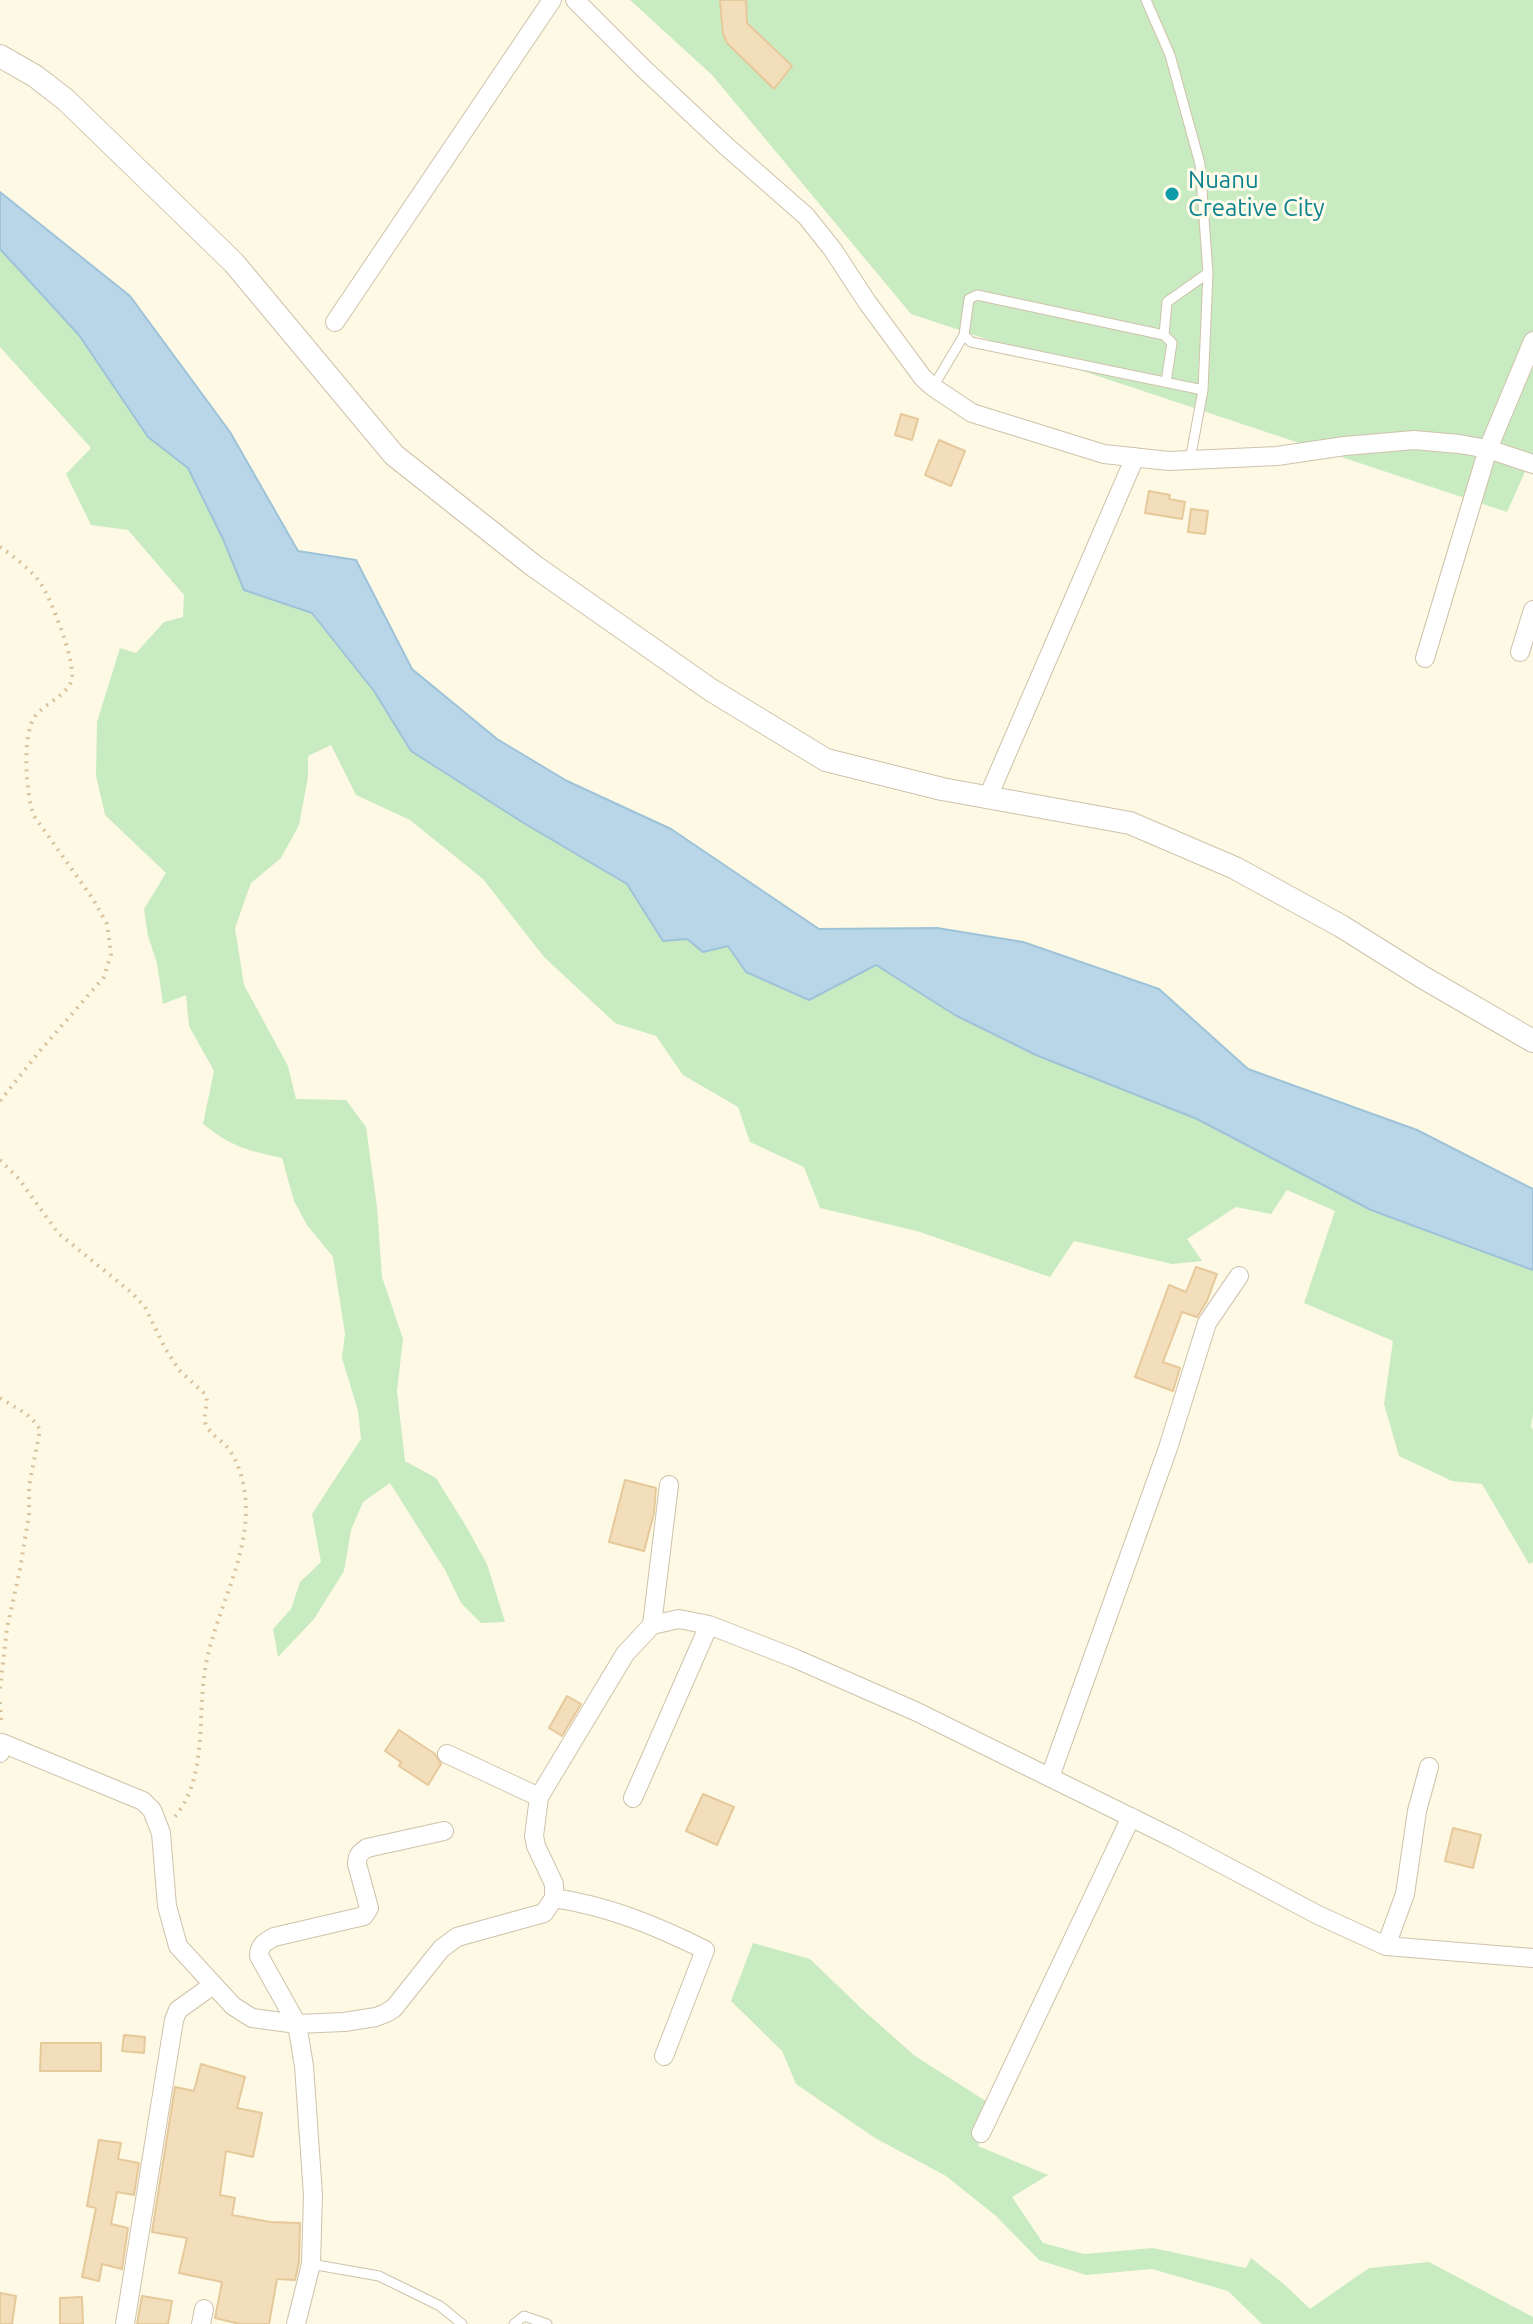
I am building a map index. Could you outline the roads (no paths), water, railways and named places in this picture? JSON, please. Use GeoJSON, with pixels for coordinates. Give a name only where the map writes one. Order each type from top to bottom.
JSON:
{"type":"FeatureCollection","features":[{"type":"Feature","properties":{"kind":"street"},"geometry":{"type":"LineString","coordinates":[[335,322],[552,0]]}},
{"type":"Feature","properties":{"kind":"street"},"geometry":{"type":"LineString","coordinates":[[575,0],[726,146],[806,216],[933,387],[972,413],[1104,454],[1169,461],[1277,456],[1414,440],[1488,449],[1533,464]]}},
{"type":"Feature","properties":{"kind":"street"},"geometry":{"type":"LineString","coordinates":[[0,56],[35,76],[66,100],[234,263],[394,455],[534,566],[711,690],[826,760],[942,789],[1130,823],[1235,868],[1341,926],[1533,1041]]}},
{"type":"Feature","properties":{"kind":"street"},"geometry":{"type":"LineString","coordinates":[[1425,658],[1488,449],[1533,341]]}},
{"type":"Feature","properties":{"kind":"street"},"geometry":{"type":"LineString","coordinates":[[988,797],[1135,457]]}},
{"type":"Feature","properties":{"kind":"street"},"geometry":{"type":"LineString","coordinates":[[1520,652],[1533,610]]}},
{"type":"Feature","properties":{"kind":"street"},"geometry":{"type":"LineString","coordinates":[[1050,1777],[1163,1462],[1207,1323],[1239,1276]]}},
{"type":"Feature","properties":{"kind":"street"},"geometry":{"type":"LineString","coordinates":[[652,1625],[669,1485]]}},
{"type":"Feature","properties":{"kind":"street"},"geometry":{"type":"LineString","coordinates":[[0,1753],[2,1743],[143,1801],[152,1810],[161,1833],[167,1906],[178,1946],[233,2006],[252,2018],[297,2024],[376,2017],[394,2008],[441,1949],[457,1937],[544,1913],[554,1898],[554,1884],[534,1836],[539,1797],[625,1654],[652,1625],[679,1619],[709,1625],[794,1658],[915,1711],[1131,1817],[1318,1915],[1386,1946],[1533,1958]]}},
{"type":"Feature","properties":{"kind":"street"},"geometry":{"type":"LineString","coordinates":[[633,1798],[709,1625]]}},
{"type":"Feature","properties":{"kind":"street"},"geometry":{"type":"LineString","coordinates":[[447,1754],[539,1797]]}},
{"type":"Feature","properties":{"kind":"street"},"geometry":{"type":"LineString","coordinates":[[1386,1946],[1405,1894],[1417,1811],[1429,1767]]}},
{"type":"Feature","properties":{"kind":"street"},"geometry":{"type":"LineString","coordinates":[[981,2133],[1131,1817]]}},
{"type":"Feature","properties":{"kind":"street"},"geometry":{"type":"LineString","coordinates":[[296,2324],[311,2264],[313,2195],[304,2066],[297,2024],[259,1956],[261,1946],[274,1937],[364,1916],[369,1908],[357,1864],[361,1852],[367,1848],[444,1831]]}},
{"type":"Feature","properties":{"kind":"street"},"geometry":{"type":"LineString","coordinates":[[554,1898],[588,1903],[648,1923],[705,1950],[664,2056]]}},
{"type":"Feature","properties":{"kind":"street"},"geometry":{"type":"LineString","coordinates":[[125,2324],[168,2043],[178,2010],[213,1985]]}},
{"type":"Feature","properties":{"kind":"lane"},"geometry":{"type":"LineString","coordinates":[[1146,0],[1170,55],[1200,164],[1208,273],[1203,390],[1190,460]]}},
{"type":"Feature","properties":{"kind":"lane"},"geometry":{"type":"LineString","coordinates":[[1164,335],[1167,302],[1208,273]]}},
{"type":"Feature","properties":{"kind":"lane"},"geometry":{"type":"LineString","coordinates":[[933,387],[964,335],[969,299],[977,295],[1164,335],[1172,343],[1166,382]]}},
{"type":"Feature","properties":{"kind":"lane"},"geometry":{"type":"LineString","coordinates":[[964,335],[971,342],[1203,390]]}},
{"type":"Feature","properties":{"kind":"lane"},"geometry":{"type":"LineString","coordinates":[[311,2264],[379,2276],[440,2306],[462,2324]]}},
{"type":"Feature","properties":{"kind":"lane"},"geometry":{"type":"LineString","coordinates":[[514,2324],[524,2316],[547,2324]]}},
{"type":"Feature","properties":{"kind":"water"},"geometry":{"type":"Polygon","coordinates":[[[0,192],[130,296],[230,432],[298,551],[356,560],[412,669],[497,739],[567,781],[671,829],[819,929],[937,928],[1023,942],[1159,989],[1248,1069],[1417,1130],[1533,1189],[1533,1270],[1371,1210],[1197,1119],[1036,1055],[955,1015],[876,965],[809,1000],[746,972],[728,946],[703,952],[687,939],[663,941],[627,884],[411,751],[374,691],[312,613],[244,590],[188,468],[148,437],[79,335],[0,249],[0,192]]]}},
{"type":"Feature","properties":{"kind":"place","name":"Nuanu Creative City"},"geometry":{"type":"Point","coordinates":[1172,194]}}]}
